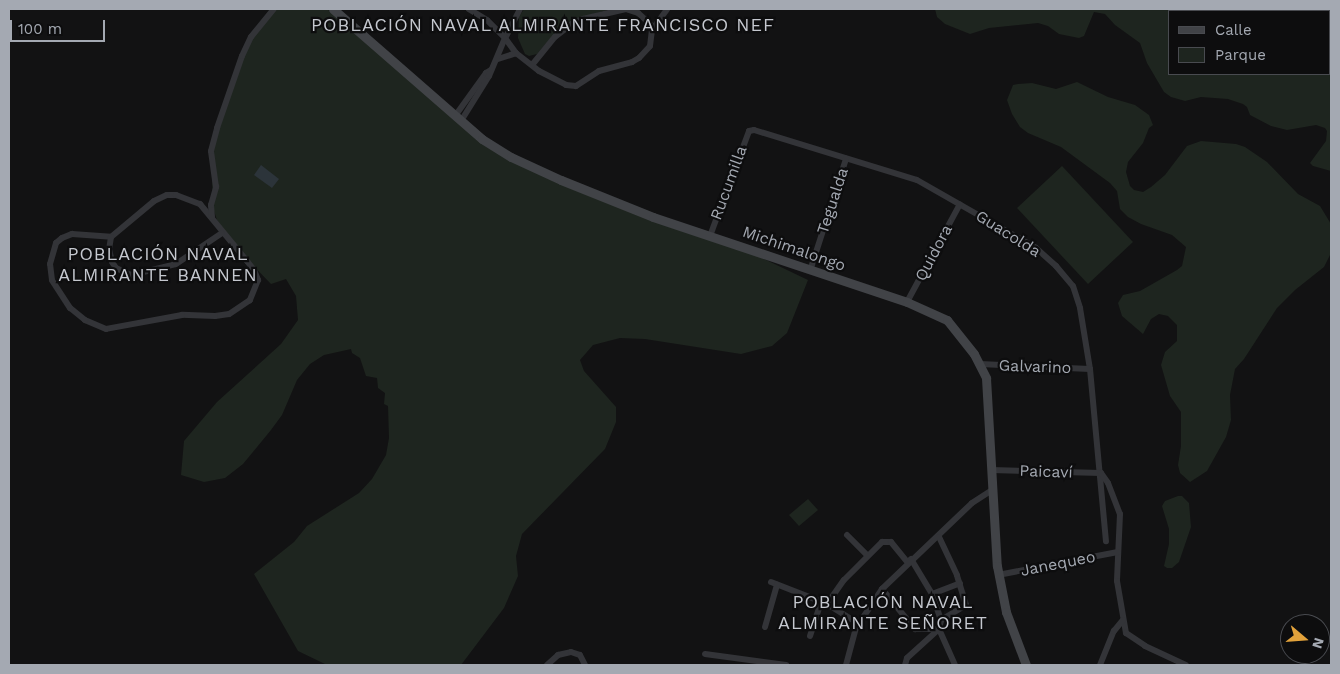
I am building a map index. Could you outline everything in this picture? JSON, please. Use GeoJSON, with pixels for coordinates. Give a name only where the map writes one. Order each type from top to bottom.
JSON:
{"type":"FeatureCollection","features":[{"type":"Feature","properties":{"kind":"main road","name":"Michimalongo"},"geometry":{"type":"LineString","coordinates":[[333,9],[490,144],[561,180],[653,217],[907,302],[947,320],[980,364],[986,378],[998,575],[1006,612],[1026,665]]}},
{"type":"Feature","properties":{"kind":"street"},"geometry":{"type":"LineString","coordinates":[[214,221],[211,201],[216,187],[211,151],[225,101],[251,37],[274,9]]}},
{"type":"Feature","properties":{"kind":"street"},"geometry":{"type":"LineString","coordinates":[[469,9],[487,20],[505,38],[516,53],[532,65],[551,78],[566,85],[576,86],[598,71],[632,62],[639,58],[650,46],[652,30],[667,9]]}},
{"type":"Feature","properties":{"kind":"street"},"geometry":{"type":"LineString","coordinates":[[458,118],[486,73],[491,70],[498,59],[505,38],[520,9]]}},
{"type":"Feature","properties":{"kind":"street"},"geometry":{"type":"LineString","coordinates":[[532,65],[555,37],[583,18],[626,9],[644,17],[652,30]]}},
{"type":"Feature","properties":{"kind":"street"},"geometry":{"type":"LineString","coordinates":[[498,59],[516,53]]}},
{"type":"Feature","properties":{"kind":"street","name":"Rucumilla"},"geometry":{"type":"LineString","coordinates":[[710,236],[749,130]]}},
{"type":"Feature","properties":{"kind":"street","name":"Guacolda"},"geometry":{"type":"LineString","coordinates":[[749,130],[917,180],[1036,248],[1056,266],[1073,286],[1080,308],[1090,369],[1106,541]]}},
{"type":"Feature","properties":{"kind":"street","name":"Tegualda"},"geometry":{"type":"LineString","coordinates":[[810,271],[846,159]]}},
{"type":"Feature","properties":{"kind":"street"},"geometry":{"type":"LineString","coordinates":[[112,237],[72,234],[62,238],[56,243],[50,264],[52,280],[70,308],[93,325],[106,329],[182,315],[215,316],[229,314],[246,303],[256,288],[256,275],[248,261],[222,233],[200,204],[176,195],[160,197],[112,237],[109,249],[112,262],[116,268],[131,275],[176,264],[222,233]]}},
{"type":"Feature","properties":{"kind":"street"},"geometry":{"type":"LineString","coordinates":[[200,204],[211,201]]}},
{"type":"Feature","properties":{"kind":"street","name":"Quidora"},"geometry":{"type":"LineString","coordinates":[[907,302],[960,204]]}},
{"type":"Feature","properties":{"kind":"street","name":"Galvarino"},"geometry":{"type":"LineString","coordinates":[[980,364],[1090,369]]}},
{"type":"Feature","properties":{"kind":"street","name":"Paicaví"},"geometry":{"type":"LineString","coordinates":[[991,470],[1101,473]]}},
{"type":"Feature","properties":{"kind":"street"},"geometry":{"type":"LineString","coordinates":[[1101,473],[1115,498],[1120,514],[1118,581],[1126,632],[1145,646],[1186,665]]}},
{"type":"Feature","properties":{"kind":"street"},"geometry":{"type":"LineString","coordinates":[[846,665],[849,649],[858,623],[882,589],[909,561],[939,537],[972,503],[992,490]]}},
{"type":"Feature","properties":{"kind":"street"},"geometry":{"type":"LineString","coordinates":[[847,535],[867,555]]}},
{"type":"Feature","properties":{"kind":"street"},"geometry":{"type":"LineString","coordinates":[[939,537],[960,583],[966,605],[941,620]]}},
{"type":"Feature","properties":{"kind":"street"},"geometry":{"type":"LineString","coordinates":[[810,636],[824,603],[867,555],[886,541],[891,542],[909,561],[932,594],[941,620],[939,629],[907,658],[905,665]]}},
{"type":"Feature","properties":{"kind":"street","name":"Janequeo"},"geometry":{"type":"LineString","coordinates":[[998,575],[1118,552]]}},
{"type":"Feature","properties":{"kind":"street"},"geometry":{"type":"LineString","coordinates":[[765,627],[774,583],[824,603],[858,623]]}},
{"type":"Feature","properties":{"kind":"street"},"geometry":{"type":"LineString","coordinates":[[932,594],[960,583]]}},
{"type":"Feature","properties":{"kind":"street"},"geometry":{"type":"LineString","coordinates":[[882,589],[915,629],[939,629]]}},
{"type":"Feature","properties":{"kind":"street"},"geometry":{"type":"LineString","coordinates":[[1100,665],[1114,631],[1123,620]]}},
{"type":"Feature","properties":{"kind":"street"},"geometry":{"type":"LineString","coordinates":[[939,629],[955,665]]}},
{"type":"Feature","properties":{"kind":"street"},"geometry":{"type":"LineString","coordinates":[[547,665],[558,655],[571,652],[580,655],[585,665]]}},
{"type":"Feature","properties":{"kind":"street"},"geometry":{"type":"LineString","coordinates":[[705,654],[786,665]]}},
{"type":"Feature","properties":{"kind":"green space"},"geometry":{"type":"Polygon","coordinates":[[[274,9],[327,9],[370,42],[485,141],[516,159],[735,245],[808,280],[787,333],[772,346],[741,354],[645,339],[620,338],[593,345],[580,360],[584,371],[616,407],[616,422],[605,449],[522,534],[516,556],[518,576],[504,608],[461,665],[327,665],[298,651],[254,574],[294,542],[307,526],[359,493],[372,479],[386,455],[389,438],[388,406],[384,404],[385,393],[378,388],[377,378],[366,376],[360,358],[352,353],[351,349],[324,355],[310,364],[297,380],[282,415],[271,430],[243,464],[225,478],[204,482],[181,475],[184,441],[217,402],[281,344],[298,320],[296,296],[286,279],[271,284],[234,246],[217,220],[213,208],[211,151],[251,37],[274,9]]]}},
{"type":"Feature","properties":{"kind":"green space"},"geometry":{"type":"Polygon","coordinates":[[[524,9],[611,9],[579,18],[549,40],[537,54],[529,56],[525,54],[518,38],[519,17],[524,9]]]}},
{"type":"Feature","properties":{"kind":"green space"},"geometry":{"type":"Polygon","coordinates":[[[935,9],[1331,9],[1331,171],[1313,166],[1310,163],[1326,141],[1327,131],[1325,128],[1316,125],[1287,130],[1271,126],[1250,115],[1247,107],[1243,104],[1228,99],[1201,97],[1185,101],[1171,97],[1164,92],[1147,63],[1140,43],[1115,25],[1105,14],[1094,12],[1084,36],[1079,38],[1059,34],[1048,26],[1038,23],[989,28],[970,34],[945,24],[937,17],[935,9]]]}},
{"type":"Feature","properties":{"kind":"green space"},"geometry":{"type":"Polygon","coordinates":[[[1077,82],[1108,97],[1135,105],[1149,115],[1153,125],[1149,128],[1143,143],[1128,162],[1126,172],[1130,186],[1134,190],[1143,192],[1151,187],[1165,175],[1187,146],[1201,141],[1236,144],[1245,147],[1267,162],[1298,194],[1320,206],[1331,224],[1331,253],[1324,267],[1295,290],[1277,308],[1244,359],[1235,369],[1230,395],[1231,420],[1226,437],[1207,471],[1190,482],[1180,473],[1178,465],[1181,446],[1181,412],[1170,396],[1161,365],[1165,352],[1177,341],[1177,325],[1168,316],[1159,314],[1151,319],[1143,334],[1122,316],[1118,303],[1123,295],[1140,291],[1182,266],[1186,247],[1172,235],[1141,224],[1128,217],[1120,209],[1117,191],[1110,183],[1061,147],[1028,133],[1020,127],[1012,114],[1007,100],[1013,85],[1032,83],[1056,89],[1077,82]]]}},
{"type":"Feature","properties":{"kind":"green space"},"geometry":{"type":"Polygon","coordinates":[[[1062,166],[1133,242],[1088,284],[1017,208],[1062,166]]]}},
{"type":"Feature","properties":{"kind":"green space"},"geometry":{"type":"Polygon","coordinates":[[[1182,496],[1189,503],[1191,527],[1179,562],[1172,568],[1167,568],[1164,566],[1169,544],[1169,529],[1162,506],[1165,501],[1182,496]]]}},
{"type":"Feature","properties":{"kind":"green space"},"geometry":{"type":"Polygon","coordinates":[[[808,499],[818,510],[799,526],[789,515],[808,499]]]}},
{"type":"Feature","properties":{"kind":"shaded area"},"geometry":{"type":"Polygon","coordinates":[[[261,165],[279,179],[272,188],[254,175],[261,165]]]}},
{"type":"Feature","properties":{"kind":"district","name":"POBLACIÓN NAVAL ALMIRANTE FRANCISCO NEF"},"geometry":{"type":"Point","coordinates":[543,25]}},
{"type":"Feature","properties":{"kind":"district","name":"POBLACIÓN NAVAL ALMIRANTE BANNEN"},"geometry":{"type":"Point","coordinates":[158,265]}},
{"type":"Feature","properties":{"kind":"district","name":"POBLACIÓN NAVAL ALMIRANTE SEÑORET"},"geometry":{"type":"Point","coordinates":[883,613]}}]}
